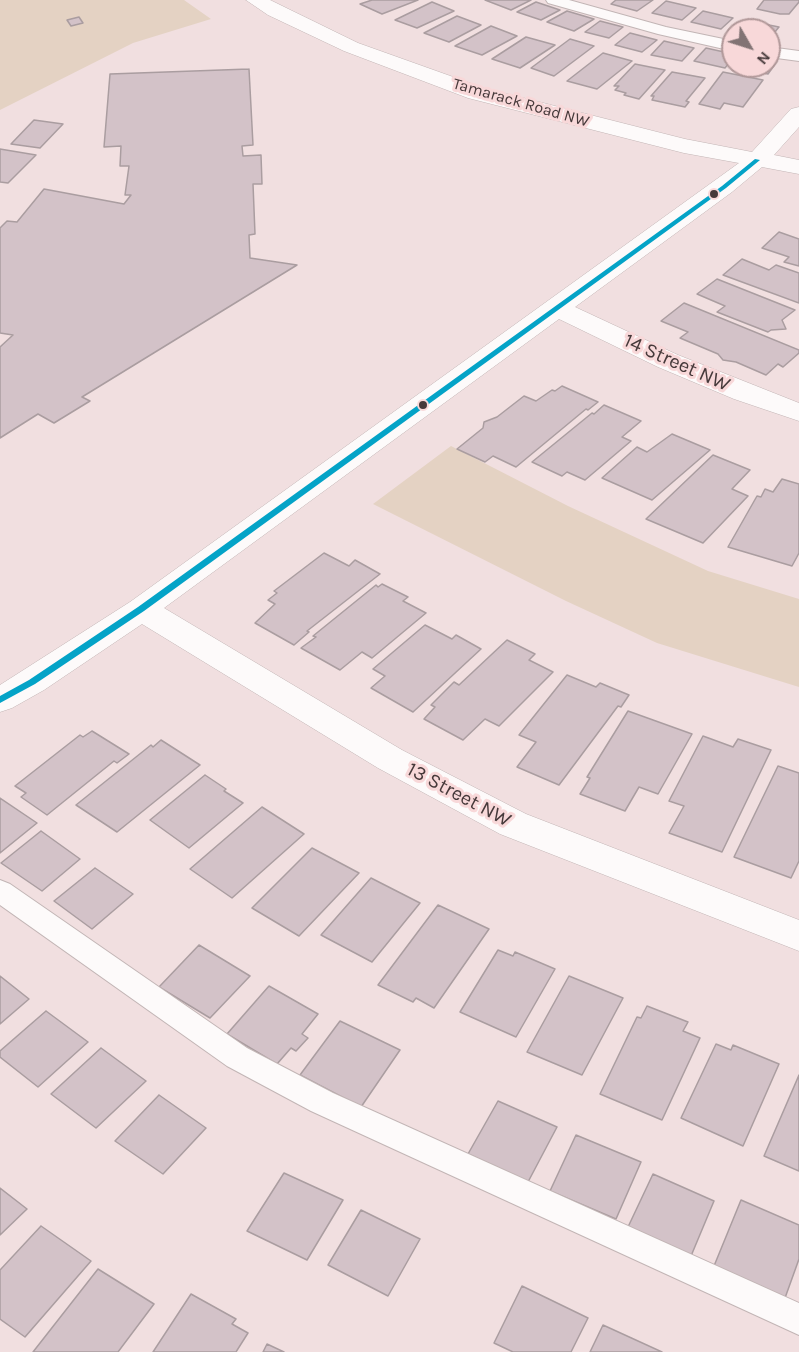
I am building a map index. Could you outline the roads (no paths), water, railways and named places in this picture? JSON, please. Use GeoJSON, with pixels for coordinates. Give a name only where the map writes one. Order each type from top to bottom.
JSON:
{"type":"FeatureCollection","features":[{"type":"Feature","properties":{"kind":"street","name":"Tamarack Road NW"},"geometry":{"type":"LineString","coordinates":[[256,0],[351,47],[476,93],[622,131],[757,160],[799,166]]}},
{"type":"Feature","properties":{"kind":"street"},"geometry":{"type":"LineString","coordinates":[[0,700],[32,682],[141,609],[724,187],[757,160],[799,114]]}},
{"type":"Feature","properties":{"kind":"street","name":"14 Street NW"},"geometry":{"type":"LineString","coordinates":[[556,308],[668,361],[799,413]]}},
{"type":"Feature","properties":{"kind":"street","name":"13 Street NW"},"geometry":{"type":"LineString","coordinates":[[141,609],[390,759],[513,824],[654,882],[799,936]]}},
{"type":"Feature","properties":{"kind":"lane"},"geometry":{"type":"LineString","coordinates":[[553,0],[663,31],[721,43]]}},
{"type":"Feature","properties":{"kind":"lane"},"geometry":{"type":"LineString","coordinates":[[781,53],[799,56]]}},
{"type":"Feature","properties":{"kind":"lane"},"geometry":{"type":"LineString","coordinates":[[0,891],[237,1057],[322,1102],[799,1319]]}}]}
